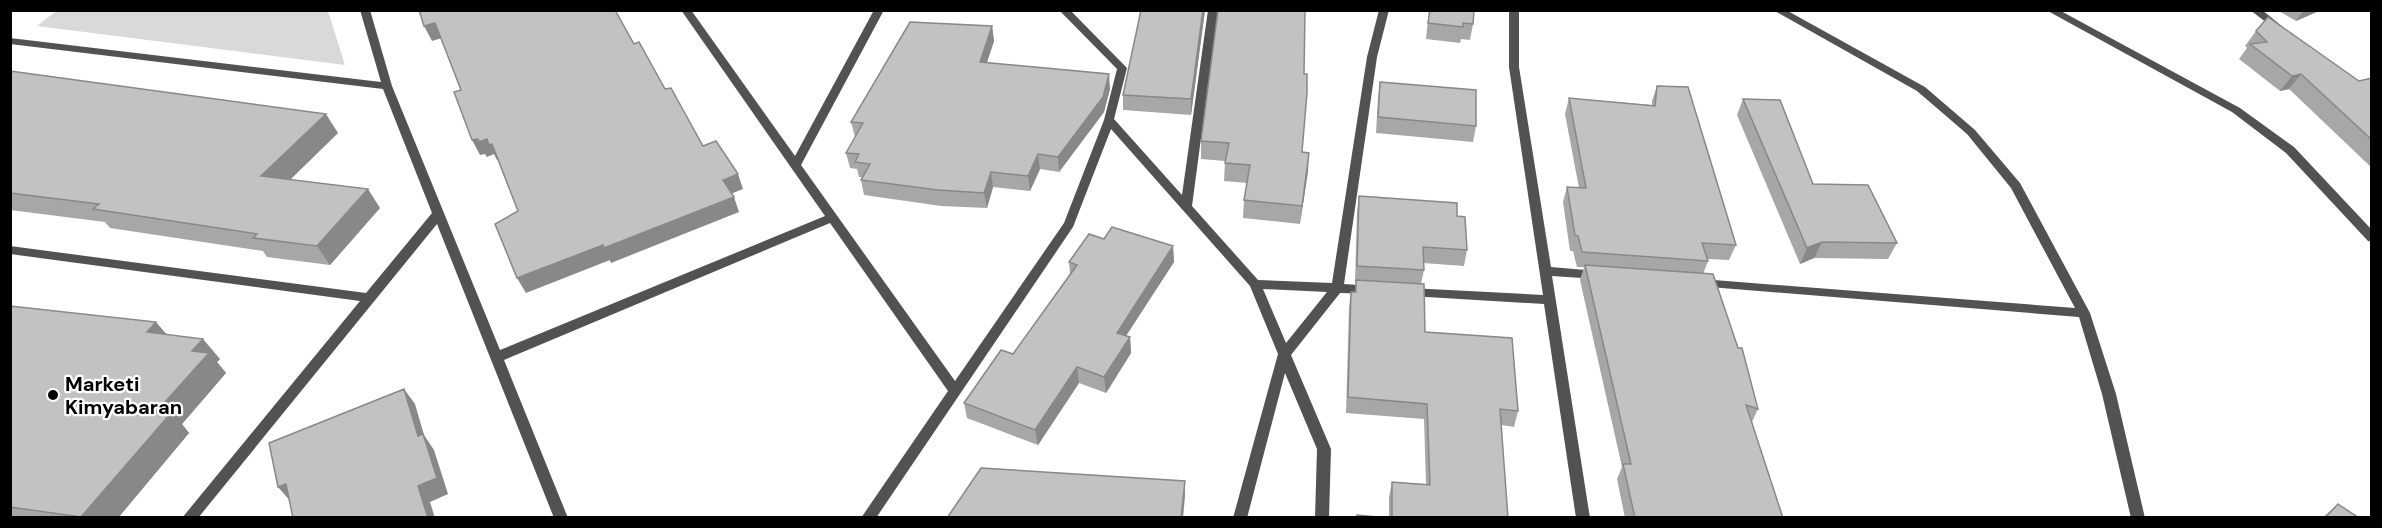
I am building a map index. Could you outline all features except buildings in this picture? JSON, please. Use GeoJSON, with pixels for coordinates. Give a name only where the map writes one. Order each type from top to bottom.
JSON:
{"type":"FeatureCollection","features":[{"type":"Feature","properties":{"kind":"street"},"geometry":{"type":"LineString","coordinates":[[365,10],[387,86],[561,518]]}},
{"type":"Feature","properties":{"kind":"street"},"geometry":{"type":"LineString","coordinates":[[686,10],[955,391]]}},
{"type":"Feature","properties":{"kind":"street"},"geometry":{"type":"LineString","coordinates":[[796,165],[879,10]]}},
{"type":"Feature","properties":{"kind":"street"},"geometry":{"type":"LineString","coordinates":[[868,518],[1069,224],[1109,120],[1122,68],[1064,10]]}},
{"type":"Feature","properties":{"kind":"street"},"geometry":{"type":"LineString","coordinates":[[1186,207],[1213,10]]}},
{"type":"Feature","properties":{"kind":"street"},"geometry":{"type":"LineString","coordinates":[[1240,518],[1284,354],[1337,288],[1372,57],[1384,10]]}},
{"type":"Feature","properties":{"kind":"street"},"geometry":{"type":"LineString","coordinates":[[1514,10],[1514,67],[1583,518]]}},
{"type":"Feature","properties":{"kind":"street"},"geometry":{"type":"LineString","coordinates":[[1778,10],[1921,89],[1971,132],[2016,186],[2084,313],[2109,394],[2138,518]]}},
{"type":"Feature","properties":{"kind":"street"},"geometry":{"type":"LineString","coordinates":[[2051,10],[2236,110],[2290,150],[2372,237]]}},
{"type":"Feature","properties":{"kind":"street"},"geometry":{"type":"LineString","coordinates":[[2255,10],[2292,36]]}},
{"type":"Feature","properties":{"kind":"street"},"geometry":{"type":"LineString","coordinates":[[10,41],[387,86]]}},
{"type":"Feature","properties":{"kind":"street"},"geometry":{"type":"LineString","coordinates":[[1109,120],[1255,284],[1324,449],[1322,518]]}},
{"type":"Feature","properties":{"kind":"street"},"geometry":{"type":"LineString","coordinates":[[189,518],[438,214]]}},
{"type":"Feature","properties":{"kind":"street"},"geometry":{"type":"LineString","coordinates":[[497,357],[833,217]]}},
{"type":"Feature","properties":{"kind":"street"},"geometry":{"type":"LineString","coordinates":[[10,250],[370,298]]}},
{"type":"Feature","properties":{"kind":"street"},"geometry":{"type":"LineString","coordinates":[[1545,271],[1615,276]]}},
{"type":"Feature","properties":{"kind":"street"},"geometry":{"type":"LineString","coordinates":[[1685,282],[2084,313]]}},
{"type":"Feature","properties":{"kind":"street"},"geometry":{"type":"LineString","coordinates":[[1255,284],[1550,300]]}},
{"type":"Feature","properties":{"kind":"shaded area"},"geometry":{"type":"Polygon","coordinates":[[[56,11],[328,11],[345,65],[37,26],[56,11]]]}},
{"type":"Feature","properties":{"kind":"place","name":"Marketi Kimyabaran"},"geometry":{"type":"Point","coordinates":[53,395]}}]}
